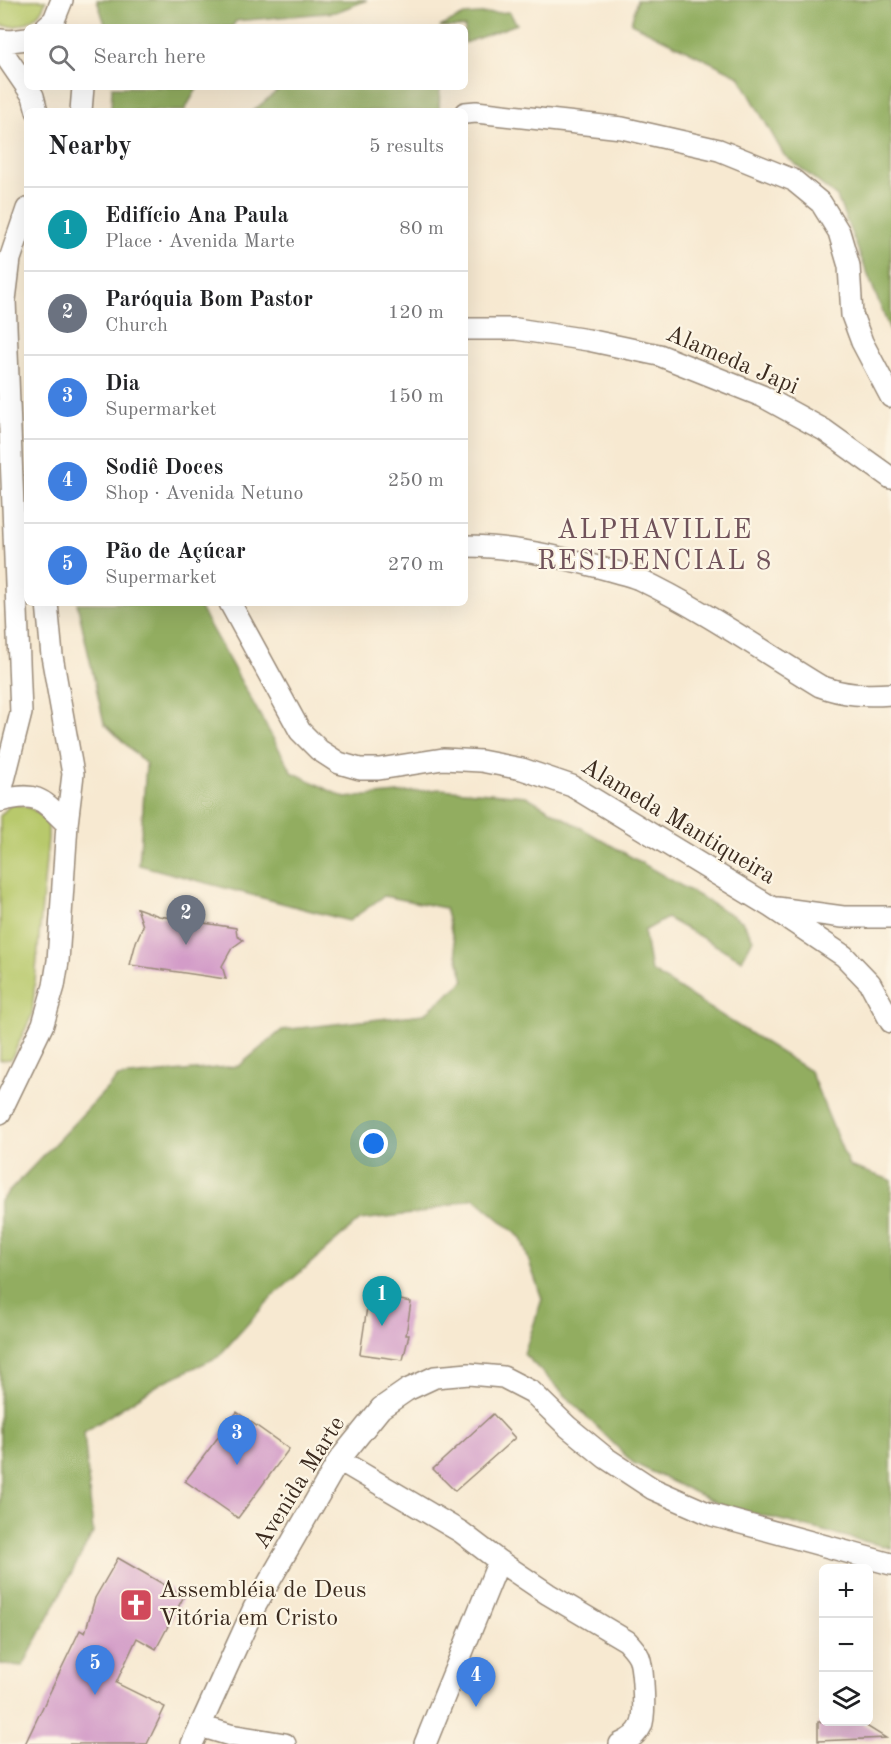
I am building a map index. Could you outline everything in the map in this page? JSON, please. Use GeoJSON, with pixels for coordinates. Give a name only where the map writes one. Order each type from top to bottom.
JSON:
{"type":"FeatureCollection","features":[{"type":"Feature","properties":{"kind":"street"},"geometry":{"type":"LineString","coordinates":[[49,24],[54,20],[62,0]]}},
{"type":"Feature","properties":{"kind":"street"},"geometry":{"type":"LineString","coordinates":[[62,0],[69,24]]}},
{"type":"Feature","properties":{"kind":"street"},"geometry":{"type":"LineString","coordinates":[[0,40],[24,39]]}},
{"type":"Feature","properties":{"kind":"street"},"geometry":{"type":"LineString","coordinates":[[0,48],[24,83]]}},
{"type":"Feature","properties":{"kind":"street"},"geometry":{"type":"LineString","coordinates":[[29,90],[36,108]]}},
{"type":"Feature","properties":{"kind":"street"},"geometry":{"type":"LineString","coordinates":[[81,108],[83,90]]}},
{"type":"Feature","properties":{"kind":"street"},"geometry":{"type":"LineString","coordinates":[[468,113],[476,112],[622,128],[719,150],[793,180],[821,203],[839,232],[849,266],[852,315],[862,342],[891,397]]}},
{"type":"Feature","properties":{"kind":"street"},"geometry":{"type":"LineString","coordinates":[[0,796],[21,713],[5,300],[10,259],[24,218]]}},
{"type":"Feature","properties":{"kind":"street","name":"Alameda Japi"},"geometry":{"type":"LineString","coordinates":[[468,329],[516,329],[588,340],[659,355],[762,396],[824,430],[891,478]]}},
{"type":"Feature","properties":{"kind":"street"},"geometry":{"type":"LineString","coordinates":[[468,546],[487,546],[536,554],[637,578],[685,604],[820,686],[842,694],[867,696],[891,694]]}},
{"type":"Feature","properties":{"kind":"street"},"geometry":{"type":"LineString","coordinates":[[0,1113],[22,1063],[43,1024],[54,986],[58,961],[67,824],[73,774],[52,656],[47,606]]}},
{"type":"Feature","properties":{"kind":"street","name":"Alameda Mantiqueira"},"geometry":{"type":"LineString","coordinates":[[232,606],[300,731],[319,750],[339,763],[360,769],[379,769],[442,759],[481,761],[522,769],[572,786],[771,907],[844,956],[870,983],[891,1022]]}},
{"type":"Feature","properties":{"kind":"street"},"geometry":{"type":"LineString","coordinates":[[0,801],[18,796],[31,796],[46,803],[67,824]]}},
{"type":"Feature","properties":{"kind":"street"},"geometry":{"type":"LineString","coordinates":[[771,907],[843,917],[891,917]]}},
{"type":"Feature","properties":{"kind":"street"},"geometry":{"type":"LineString","coordinates":[[0,1072],[22,1063]]}},
{"type":"Feature","properties":{"kind":"street","name":"Avenida Marte"},"geometry":{"type":"LineString","coordinates":[[196,1735],[254,1608],[339,1460],[381,1408],[407,1390],[435,1377],[469,1374],[503,1377],[532,1392],[568,1427],[606,1458],[653,1489],[712,1515],[891,1564]]}},
{"type":"Feature","properties":{"kind":"street"},"geometry":{"type":"LineString","coordinates":[[339,1460],[461,1532],[548,1594],[627,1641],[640,1660],[644,1718],[640,1728],[631,1739],[620,1744]]}},
{"type":"Feature","properties":{"kind":"street"},"geometry":{"type":"LineString","coordinates":[[425,1744],[499,1561]]}},
{"type":"Feature","properties":{"kind":"street"},"geometry":{"type":"LineString","coordinates":[[196,1735],[230,1735],[285,1744]]}},
{"type":"Feature","properties":{"kind":"green space"},"geometry":{"type":"Polygon","coordinates":[[[0,0],[46,0],[39,13],[28,22],[22,25],[7,26],[0,25],[0,0]]]}},
{"type":"Feature","properties":{"kind":"green space"},"geometry":{"type":"Polygon","coordinates":[[[97,0],[367,0],[336,12],[236,21],[234,24],[105,24],[97,0]]]}},
{"type":"Feature","properties":{"kind":"green space"},"geometry":{"type":"Polygon","coordinates":[[[637,0],[891,0],[891,333],[837,197],[784,155],[739,76],[631,23],[637,0]]]}},
{"type":"Feature","properties":{"kind":"green space"},"geometry":{"type":"Polygon","coordinates":[[[509,12],[517,24],[468,42],[468,24],[446,24],[464,15],[509,12]]]}},
{"type":"Feature","properties":{"kind":"green space"},"geometry":{"type":"Polygon","coordinates":[[[112,90],[196,90],[186,108],[111,108],[112,90]]]}},
{"type":"Feature","properties":{"kind":"green space"},"geometry":{"type":"Polygon","coordinates":[[[278,90],[440,90],[439,108],[257,108],[278,90]]]}},
{"type":"Feature","properties":{"kind":"green space"},"geometry":{"type":"Polygon","coordinates":[[[78,606],[199,606],[292,772],[345,798],[440,789],[526,796],[742,921],[753,939],[742,960],[667,918],[644,931],[651,971],[810,1071],[849,1166],[891,1180],[891,1548],[721,1505],[633,1463],[524,1354],[542,1299],[521,1238],[474,1198],[421,1213],[360,1220],[271,1298],[218,1357],[161,1383],[84,1432],[93,1532],[23,1666],[0,1664],[0,1201],[118,1077],[239,1066],[282,1030],[424,1014],[464,981],[445,908],[384,896],[349,921],[139,865],[146,764],[104,723],[78,606]]]}},
{"type":"Feature","properties":{"kind":"green space"},"geometry":{"type":"Polygon","coordinates":[[[11,804],[27,807],[40,815],[48,823],[48,838],[32,1015],[11,1059],[0,1060],[0,816],[11,804]]]}},
{"type":"Feature","properties":{"kind":"building"},"geometry":{"type":"Polygon","coordinates":[[[137,908],[159,916],[236,928],[237,936],[243,940],[232,948],[222,966],[226,979],[130,965],[143,926],[137,908]]]}},
{"type":"Feature","properties":{"kind":"building"},"geometry":{"type":"Polygon","coordinates":[[[369,1294],[411,1302],[406,1335],[409,1335],[403,1360],[360,1354],[369,1294]]]}},
{"type":"Feature","properties":{"kind":"building"},"geometry":{"type":"Polygon","coordinates":[[[237,1412],[289,1449],[238,1518],[185,1481],[237,1412]]]}},
{"type":"Feature","properties":{"kind":"building"},"geometry":{"type":"Polygon","coordinates":[[[493,1414],[515,1438],[455,1491],[433,1469],[493,1414]]]}},
{"type":"Feature","properties":{"kind":"building"},"geometry":{"type":"Polygon","coordinates":[[[118,1558],[184,1596],[156,1649],[137,1638],[116,1683],[165,1707],[147,1744],[25,1744],[80,1630],[85,1633],[95,1598],[118,1558]]]}},
{"type":"Feature","properties":{"kind":"building"},"geometry":{"type":"Polygon","coordinates":[[[818,1722],[819,1726],[866,1726],[886,1738],[818,1741],[818,1722]]]}},
{"type":"Feature","properties":{"kind":"place","name":"Paróquia Bom Pastor"},"geometry":{"type":"Point","coordinates":[186,945]}},
{"type":"Feature","properties":{"kind":"place","name":"Edifício Ana Paula"},"geometry":{"type":"Point","coordinates":[382,1326]}},
{"type":"Feature","properties":{"kind":"place","name":"Dia"},"geometry":{"type":"Point","coordinates":[237,1465]}},
{"type":"Feature","properties":{"kind":"place","name":"Assembléia de Deus Vitória em Cristo"},"geometry":{"type":"Point","coordinates":[136,1605]}},
{"type":"Feature","properties":{"kind":"place","name":"Pão de Açúcar"},"geometry":{"type":"Point","coordinates":[95,1695]}},
{"type":"Feature","properties":{"kind":"place","name":"Sodiê Doces"},"geometry":{"type":"Point","coordinates":[476,1707]}},
{"type":"Feature","properties":{"kind":"district","name":"ALPHAVILLE RESIDENCIAL 8"},"geometry":{"type":"Point","coordinates":[655,546]}}]}
